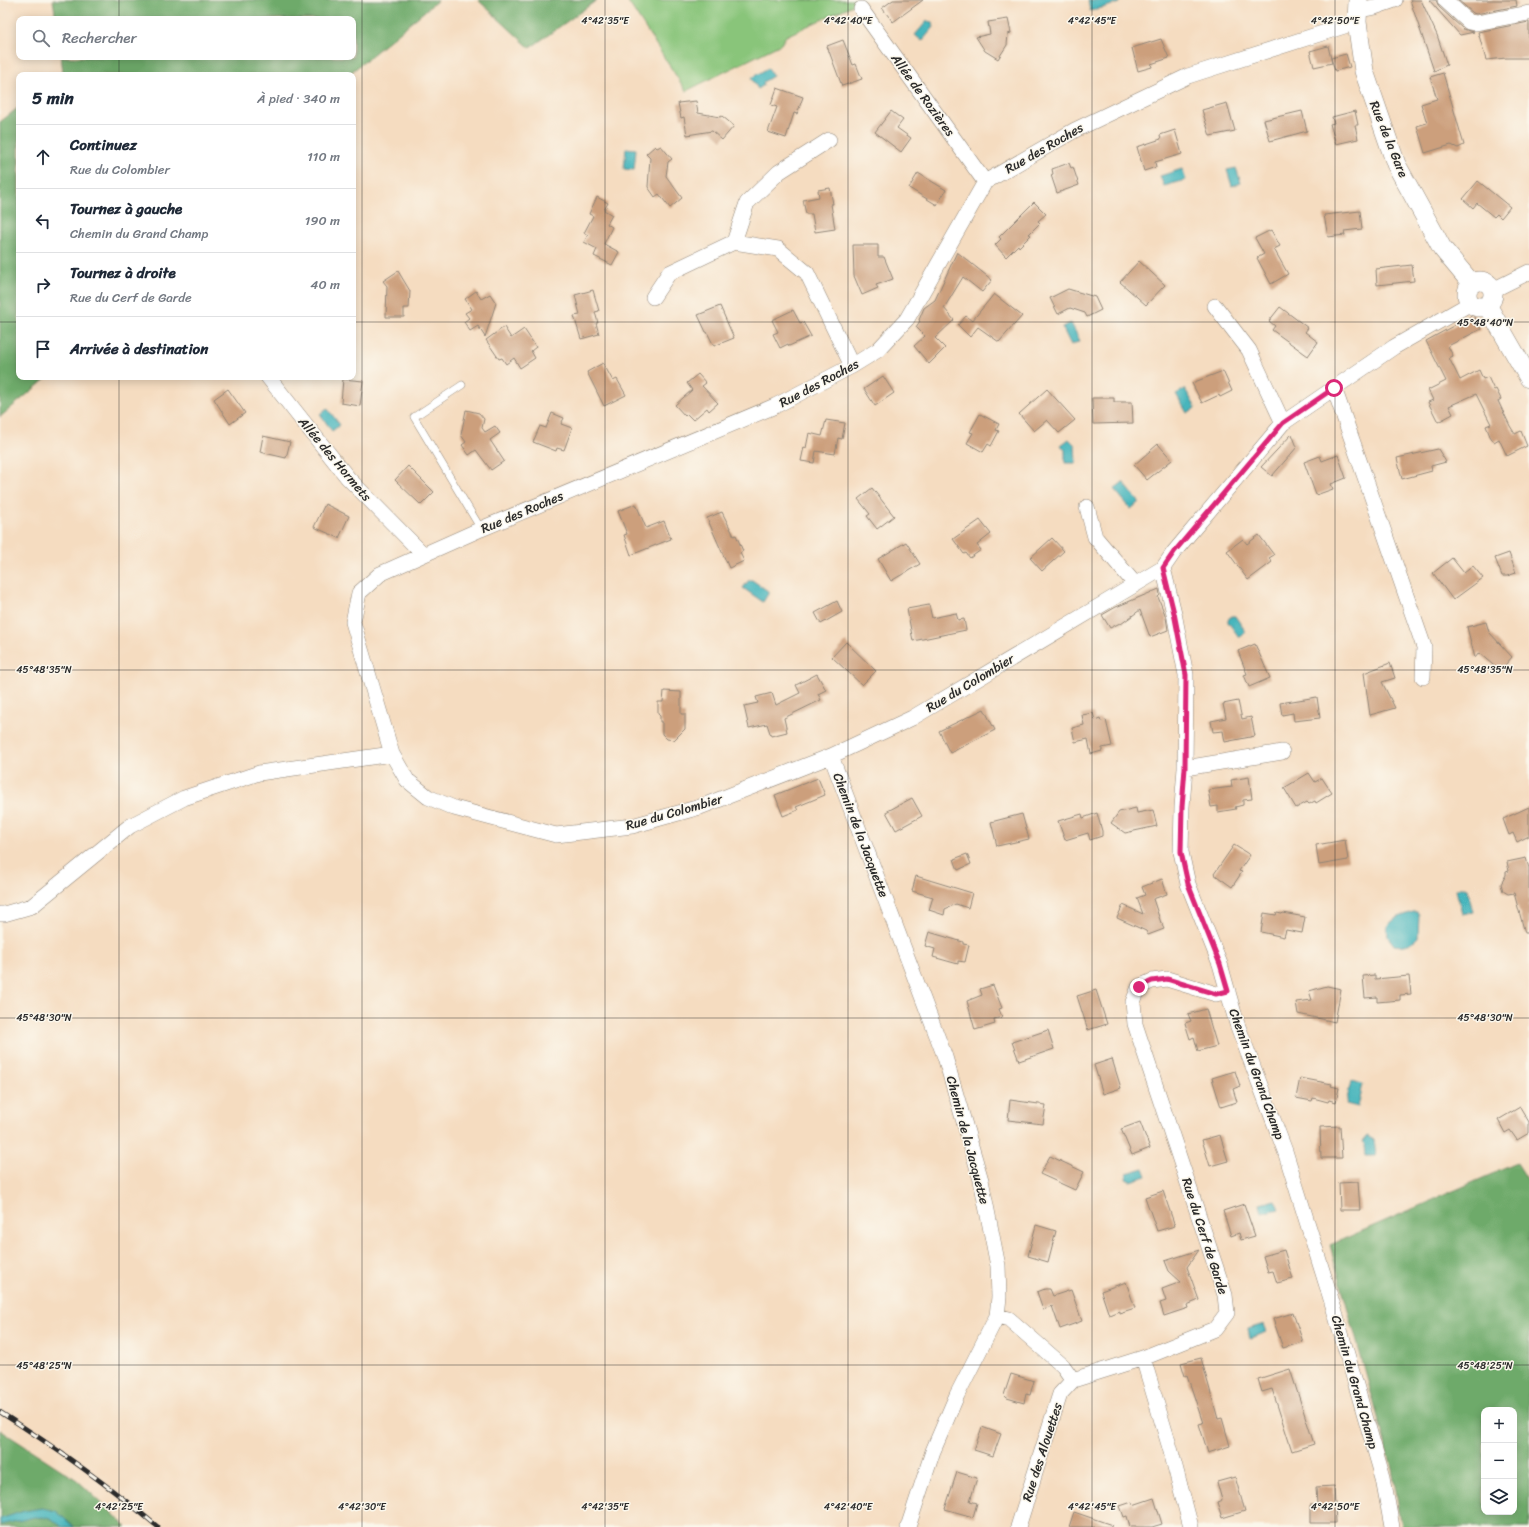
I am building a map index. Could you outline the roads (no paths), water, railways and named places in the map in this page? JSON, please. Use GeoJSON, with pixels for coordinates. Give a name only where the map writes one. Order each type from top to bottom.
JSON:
{"type":"FeatureCollection","features":[{"type":"Feature","properties":{"kind":"street","name":"Rue des Roches"},"geometry":{"type":"LineString","coordinates":[[392,754],[353,622],[360,593],[380,574],[481,529],[775,406],[852,366],[878,350],[907,319],[985,182],[1075,130],[1188,76],[1357,11],[1395,0]]}},
{"type":"Feature","properties":{"kind":"street"},"geometry":{"type":"LineString","coordinates":[[1445,0],[1469,22],[1476,24],[1529,13],[1529,10]]}},
{"type":"Feature","properties":{"kind":"street","name":"Allée de Rozières"},"geometry":{"type":"LineString","coordinates":[[861,9],[985,182]]}},
{"type":"Feature","properties":{"kind":"street","name":"Rue de la Gare"},"geometry":{"type":"LineString","coordinates":[[1357,11],[1364,71],[1396,164],[1442,248],[1472,284],[1476,282],[1484,282],[1488,284],[1484,299]]}},
{"type":"Feature","properties":{"kind":"street"},"geometry":{"type":"LineString","coordinates":[[734,242],[747,203],[779,172],[829,140]]}},
{"type":"Feature","properties":{"kind":"street"},"geometry":{"type":"LineString","coordinates":[[653,297],[669,272],[734,242],[778,249],[807,272],[852,366]]}},
{"type":"Feature","properties":{"kind":"street","name":"Rue du Colombier"},"geometry":{"type":"LineString","coordinates":[[392,754],[407,780],[428,797],[454,808],[556,836],[632,826],[692,809],[831,756],[912,718],[1163,568],[1174,552],[1283,423],[1394,347],[1484,299],[1529,272]]}},
{"type":"Feature","properties":{"kind":"street"},"geometry":{"type":"LineString","coordinates":[[1484,299],[1529,378]]}},
{"type":"Feature","properties":{"kind":"street"},"geometry":{"type":"LineString","coordinates":[[1215,306],[1249,350],[1283,423]]}},
{"type":"Feature","properties":{"kind":"street","name":"Allée des Hormets"},"geometry":{"type":"LineString","coordinates":[[270,380],[348,478],[423,554]]}},
{"type":"Feature","properties":{"kind":"street"},"geometry":{"type":"LineString","coordinates":[[1334,388],[1424,647],[1423,677]]}},
{"type":"Feature","properties":{"kind":"street"},"geometry":{"type":"LineString","coordinates":[[1087,507],[1095,537],[1136,584]]}},
{"type":"Feature","properties":{"kind":"street","name":"Chemin du Grand Champ"},"geometry":{"type":"LineString","coordinates":[[1163,568],[1174,613],[1186,675],[1185,768],[1181,852],[1188,884],[1220,964],[1237,1024],[1285,1151],[1329,1291],[1383,1478],[1392,1527]]}},
{"type":"Feature","properties":{"kind":"street"},"geometry":{"type":"LineString","coordinates":[[1185,768],[1282,752]]}},
{"type":"Feature","properties":{"kind":"street"},"geometry":{"type":"LineString","coordinates":[[0,914],[32,906],[130,826],[184,798],[259,773],[392,754]]}},
{"type":"Feature","properties":{"kind":"street","name":"Chemin de la Jacquette"},"geometry":{"type":"LineString","coordinates":[[831,756],[945,1057],[981,1180],[998,1266],[999,1297],[997,1316],[958,1395],[933,1451],[908,1527]]}},
{"type":"Feature","properties":{"kind":"street","name":"Rue du Cerf de Garde"},"geometry":{"type":"LineString","coordinates":[[1143,1358],[1215,1329],[1227,1313],[1225,1295],[1136,1024],[1133,1002],[1139,987],[1152,981],[1167,979],[1216,994],[1228,991]]}},
{"type":"Feature","properties":{"kind":"street"},"geometry":{"type":"LineString","coordinates":[[997,1316],[1009,1319],[1063,1366],[1073,1380],[1143,1358],[1170,1448],[1191,1527]]}},
{"type":"Feature","properties":{"kind":"street","name":"Rue des Alouettes"},"geometry":{"type":"LineString","coordinates":[[1018,1527],[1060,1394],[1073,1380]]}},
{"type":"Feature","properties":{"kind":"lane"},"geometry":{"type":"LineString","coordinates":[[462,385],[414,418],[481,529]]}},
{"type":"Feature","properties":{"kind":"water"},"geometry":{"type":"Polygon","coordinates":[[[1088,0],[1119,0],[1120,3],[1090,11],[1088,0]]]}},
{"type":"Feature","properties":{"kind":"water"},"geometry":{"type":"Polygon","coordinates":[[[927,21],[932,22],[934,27],[922,41],[915,35],[927,21]]]}},
{"type":"Feature","properties":{"kind":"water"},"geometry":{"type":"Polygon","coordinates":[[[768,68],[773,76],[763,82],[764,85],[758,89],[751,78],[768,68]]]}},
{"type":"Feature","properties":{"kind":"water"},"geometry":{"type":"Polygon","coordinates":[[[626,148],[636,149],[634,170],[624,169],[626,148]]]}},
{"type":"Feature","properties":{"kind":"water"},"geometry":{"type":"Polygon","coordinates":[[[1236,168],[1241,183],[1232,186],[1227,170],[1236,168]]]}},
{"type":"Feature","properties":{"kind":"water"},"geometry":{"type":"Polygon","coordinates":[[[1182,169],[1186,180],[1164,186],[1160,176],[1182,169]]]}},
{"type":"Feature","properties":{"kind":"water"},"geometry":{"type":"Polygon","coordinates":[[[1071,323],[1080,341],[1071,345],[1062,327],[1071,323]]]}},
{"type":"Feature","properties":{"kind":"water"},"geometry":{"type":"Polygon","coordinates":[[[1185,389],[1196,408],[1187,413],[1176,394],[1185,389]]]}},
{"type":"Feature","properties":{"kind":"water"},"geometry":{"type":"Polygon","coordinates":[[[327,408],[340,425],[332,431],[320,414],[327,408]]]}},
{"type":"Feature","properties":{"kind":"water"},"geometry":{"type":"Polygon","coordinates":[[[1069,439],[1075,445],[1076,463],[1065,463],[1065,450],[1061,445],[1069,439]]]}},
{"type":"Feature","properties":{"kind":"water"},"geometry":{"type":"Polygon","coordinates":[[[1123,482],[1139,502],[1131,509],[1114,489],[1123,482]]]}},
{"type":"Feature","properties":{"kind":"water"},"geometry":{"type":"Polygon","coordinates":[[[749,580],[752,580],[768,591],[768,594],[763,602],[743,588],[749,580]]]}},
{"type":"Feature","properties":{"kind":"water"},"geometry":{"type":"Polygon","coordinates":[[[1235,616],[1246,632],[1239,637],[1228,622],[1228,619],[1235,616]]]}},
{"type":"Feature","properties":{"kind":"water"},"geometry":{"type":"Polygon","coordinates":[[[1461,887],[1467,888],[1473,912],[1462,914],[1456,890],[1461,887]]]}},
{"type":"Feature","properties":{"kind":"water"},"geometry":{"type":"Polygon","coordinates":[[[1417,912],[1419,914],[1418,937],[1401,946],[1394,945],[1388,937],[1387,926],[1396,918],[1417,912]]]}},
{"type":"Feature","properties":{"kind":"water"},"geometry":{"type":"Polygon","coordinates":[[[1351,1081],[1363,1084],[1358,1107],[1346,1104],[1351,1081]]]}},
{"type":"Feature","properties":{"kind":"water"},"geometry":{"type":"Polygon","coordinates":[[[1367,1136],[1374,1140],[1376,1156],[1366,1156],[1365,1145],[1362,1142],[1367,1136]]]}},
{"type":"Feature","properties":{"kind":"water"},"geometry":{"type":"Polygon","coordinates":[[[1144,1168],[1147,1176],[1130,1181],[1126,1179],[1127,1173],[1144,1168]]]}},
{"type":"Feature","properties":{"kind":"water"},"geometry":{"type":"Polygon","coordinates":[[[1275,1200],[1279,1209],[1262,1213],[1260,1204],[1275,1200]]]}},
{"type":"Feature","properties":{"kind":"water"},"geometry":{"type":"Polygon","coordinates":[[[1264,1324],[1267,1332],[1250,1338],[1248,1329],[1264,1324]]]}},
{"type":"Feature","properties":{"kind":"water"},"geometry":{"type":"Polygon","coordinates":[[[42,1508],[56,1511],[74,1527],[62,1527],[52,1519],[35,1517],[0,1525],[0,1519],[24,1511],[42,1508]]]}},
{"type":"Feature","properties":{"kind":"railway"},"geometry":{"type":"LineString","coordinates":[[0,1412],[81,1467],[158,1527]]}}]}
